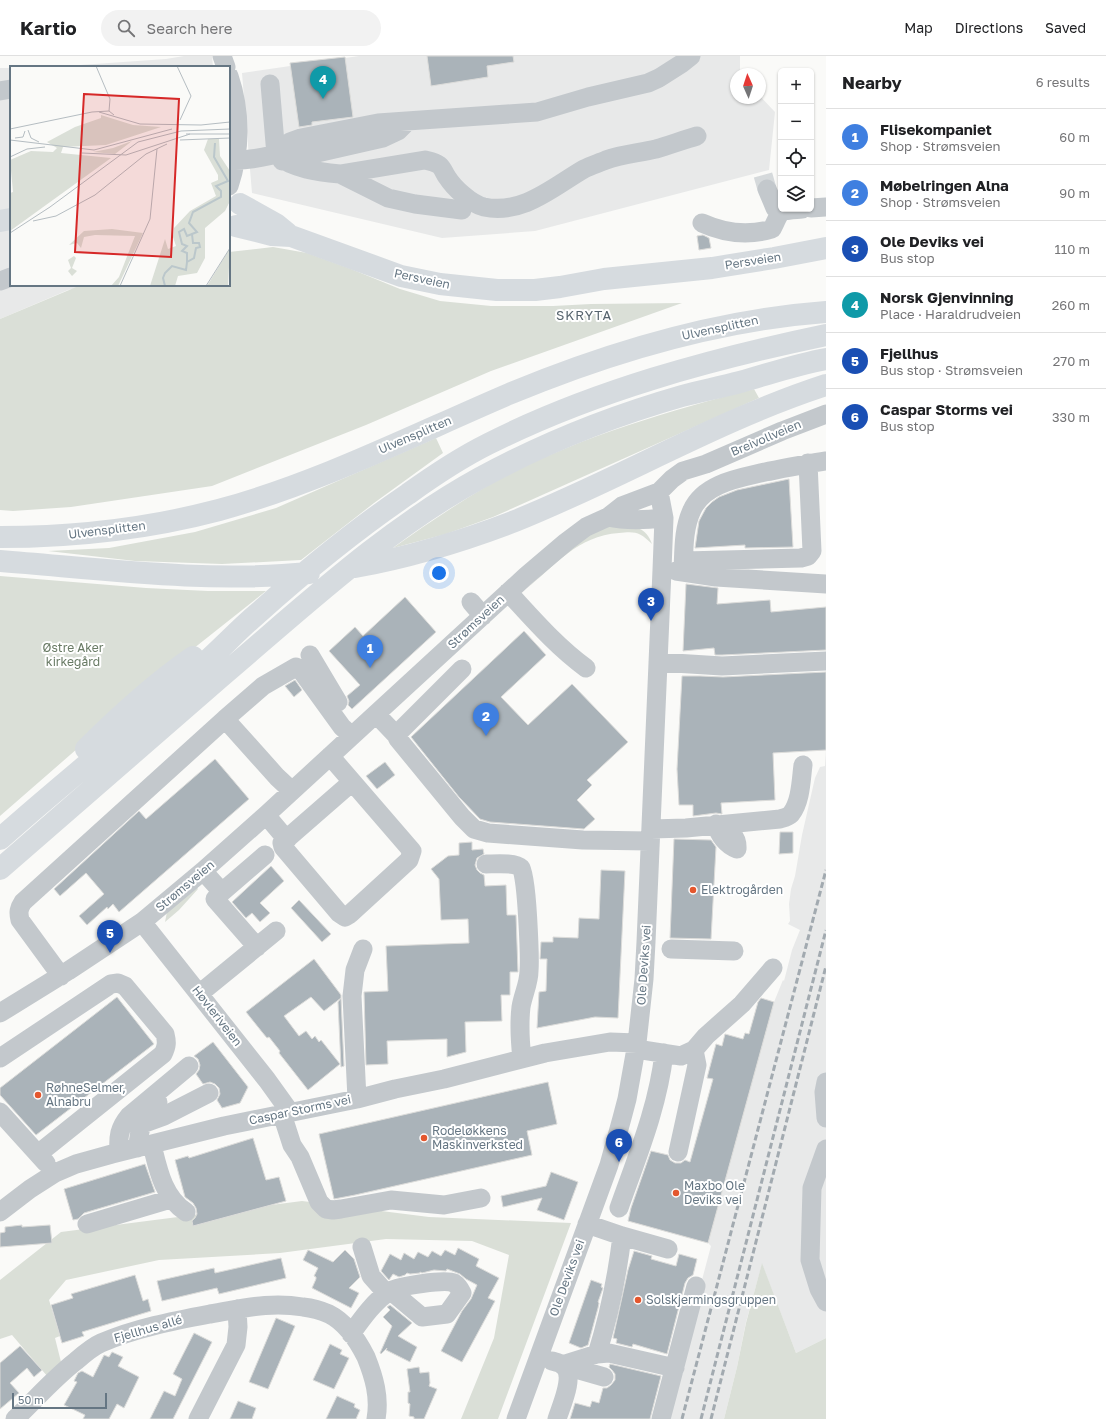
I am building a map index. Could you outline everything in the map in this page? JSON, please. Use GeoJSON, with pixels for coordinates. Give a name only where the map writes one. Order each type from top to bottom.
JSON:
{"type":"FeatureCollection","features":[{"type":"Feature","properties":{"kind":"main road"},"geometry":{"type":"LineString","coordinates":[[232,228],[242,216],[235,199]]}},
{"type":"Feature","properties":{"kind":"main road","name":"Persveien"},"geometry":{"type":"LineString","coordinates":[[235,199],[276,224],[291,236]]}},
{"type":"Feature","properties":{"kind":"main road"},"geometry":{"type":"LineString","coordinates":[[0,221],[10,218]]}},
{"type":"Feature","properties":{"kind":"main road","name":"Persveien"},"geometry":{"type":"LineString","coordinates":[[232,228],[272,235],[291,236],[401,276],[440,284],[497,290],[534,290],[560,287],[604,278],[742,264],[826,248]]}},
{"type":"Feature","properties":{"kind":"main road","name":"Persveien"},"geometry":{"type":"LineString","coordinates":[[560,287],[610,289],[715,281],[742,278],[826,263]]}},
{"type":"Feature","properties":{"kind":"main road","name":"Ulvensplitten"},"geometry":{"type":"LineString","coordinates":[[0,537],[89,534],[156,524],[233,506],[296,485],[520,390],[630,350],[688,334],[730,325],[778,317],[826,312]]}},
{"type":"Feature","properties":{"kind":"main road"},"geometry":{"type":"LineString","coordinates":[[0,839],[43,800],[121,736],[200,668],[257,614],[327,554],[389,507],[445,469],[487,445],[553,414],[624,388],[738,355],[826,335]]}},
{"type":"Feature","properties":{"kind":"main road"},"geometry":{"type":"LineString","coordinates":[[0,869],[194,700],[340,576],[403,527],[478,479],[520,457],[556,441],[632,412],[682,396],[826,359]]}},
{"type":"Feature","properties":{"kind":"main road"},"geometry":{"type":"LineString","coordinates":[[0,561],[149,574],[215,576],[274,575],[319,572],[388,560],[470,538],[529,515],[734,420],[782,400],[826,385]]}},
{"type":"Feature","properties":{"kind":"street"},"geometry":{"type":"LineString","coordinates":[[235,160],[279,158],[301,147],[407,122],[446,117],[537,112],[588,97],[648,83],[659,78],[683,59]]}},
{"type":"Feature","properties":{"kind":"street"},"geometry":{"type":"LineString","coordinates":[[230,81],[236,99],[238,112],[238,139],[230,182]]}},
{"type":"Feature","properties":{"kind":"street"},"geometry":{"type":"LineString","coordinates":[[270,84],[279,158]]}},
{"type":"Feature","properties":{"kind":"street"},"geometry":{"type":"LineString","coordinates":[[0,91],[10,89]]}},
{"type":"Feature","properties":{"kind":"street"},"geometry":{"type":"LineString","coordinates":[[279,158],[302,168],[340,174],[425,160],[437,163],[442,168],[447,178],[472,202],[484,207],[504,208],[524,204],[553,189],[585,169],[608,160],[628,154],[656,149],[697,136]]}},
{"type":"Feature","properties":{"kind":"street"},"geometry":{"type":"LineString","coordinates":[[340,174],[388,198],[415,204],[462,210]]}},
{"type":"Feature","properties":{"kind":"street"},"geometry":{"type":"LineString","coordinates":[[768,189],[775,208],[778,210]]}},
{"type":"Feature","properties":{"kind":"street"},"geometry":{"type":"LineString","coordinates":[[814,208],[826,207]]}},
{"type":"Feature","properties":{"kind":"street"},"geometry":{"type":"LineString","coordinates":[[702,223],[714,229],[741,233],[759,233],[772,229],[780,212]]}},
{"type":"Feature","properties":{"kind":"street"},"geometry":{"type":"LineString","coordinates":[[0,281],[10,277]]}},
{"type":"Feature","properties":{"kind":"street","name":"Breivollveien"},"geometry":{"type":"LineString","coordinates":[[659,492],[672,479],[683,471],[706,464],[826,414]]}},
{"type":"Feature","properties":{"kind":"street"},"geometry":{"type":"LineString","coordinates":[[662,570],[683,566],[801,558],[808,556],[812,551],[817,462],[737,478],[719,485],[704,494],[692,509],[689,518],[684,541],[683,566]]}},
{"type":"Feature","properties":{"kind":"street","name":"Breivollveien"},"geometry":{"type":"LineString","coordinates":[[664,518],[677,492],[706,464]]}},
{"type":"Feature","properties":{"kind":"street","name":"Strømsveien"},"geometry":{"type":"LineString","coordinates":[[0,1013],[61,976],[142,922],[203,871],[376,714],[477,609],[508,592],[566,542],[586,527],[608,517],[622,506],[659,492]]}},
{"type":"Feature","properties":{"kind":"street","name":"Ole Deviks vei"},"geometry":{"type":"LineString","coordinates":[[516,1419],[540,1357],[572,1263],[609,1164],[627,1099],[637,1046],[644,979],[662,570],[664,518],[659,492]]}},
{"type":"Feature","properties":{"kind":"street","name":"Strømsveien"},"geometry":{"type":"LineString","coordinates":[[608,517],[640,520],[664,518]]}},
{"type":"Feature","properties":{"kind":"street"},"geometry":{"type":"LineString","coordinates":[[683,566],[716,577],[826,584]]}},
{"type":"Feature","properties":{"kind":"street"},"geometry":{"type":"LineString","coordinates":[[508,592],[568,655],[586,668]]}},
{"type":"Feature","properties":{"kind":"street"},"geometry":{"type":"LineString","coordinates":[[310,655],[345,711],[356,732]]}},
{"type":"Feature","properties":{"kind":"street"},"geometry":{"type":"LineString","coordinates":[[658,662],[722,666],[826,661]]}},
{"type":"Feature","properties":{"kind":"street"},"geometry":{"type":"LineString","coordinates":[[61,976],[20,920],[20,907],[23,902],[263,686],[296,667],[300,669],[342,727],[356,732]]}},
{"type":"Feature","properties":{"kind":"street"},"geometry":{"type":"LineString","coordinates":[[396,735],[462,669]]}},
{"type":"Feature","properties":{"kind":"street"},"geometry":{"type":"LineString","coordinates":[[376,714],[396,735],[462,817],[474,828],[488,833],[583,840],[650,835],[716,824],[780,819],[790,815],[797,800],[803,765]]}},
{"type":"Feature","properties":{"kind":"street"},"geometry":{"type":"LineString","coordinates":[[225,719],[277,777],[292,791]]}},
{"type":"Feature","properties":{"kind":"street"},"geometry":{"type":"LineString","coordinates":[[330,756],[412,851],[410,860],[345,917],[339,913],[282,843],[352,782]]}},
{"type":"Feature","properties":{"kind":"street"},"geometry":{"type":"LineString","coordinates":[[266,815],[287,840]]}},
{"type":"Feature","properties":{"kind":"street"},"geometry":{"type":"LineString","coordinates":[[257,947],[215,899],[265,855]]}},
{"type":"Feature","properties":{"kind":"street"},"geometry":{"type":"LineString","coordinates":[[486,864],[501,863],[517,866],[524,872],[529,942],[529,972],[521,1006],[519,1036],[522,1059]]}},
{"type":"Feature","properties":{"kind":"street"},"geometry":{"type":"LineString","coordinates":[[203,871],[222,892]]}},
{"type":"Feature","properties":{"kind":"street","name":"Høvleriveien"},"geometry":{"type":"LineString","coordinates":[[142,922],[267,1080],[286,1113],[292,1145],[300,1157],[314,1193],[319,1202],[326,1209],[341,1209],[391,1200],[444,1205],[481,1198]]}},
{"type":"Feature","properties":{"kind":"street"},"geometry":{"type":"LineString","coordinates":[[199,994],[276,931]]}},
{"type":"Feature","properties":{"kind":"street"},"geometry":{"type":"LineString","coordinates":[[671,948],[734,951]]}},
{"type":"Feature","properties":{"kind":"street"},"geometry":{"type":"LineString","coordinates":[[357,1099],[352,996],[355,970],[362,949]]}},
{"type":"Feature","properties":{"kind":"street"},"geometry":{"type":"LineString","coordinates":[[678,1152],[697,1065],[694,1050],[706,1036],[742,1004],[773,968]]}},
{"type":"Feature","properties":{"kind":"street"},"geometry":{"type":"LineString","coordinates":[[0,1058],[111,984],[118,983],[124,986],[165,1034],[167,1041],[163,1054],[38,1154]]}},
{"type":"Feature","properties":{"kind":"street","name":"Caspar Storms vei"},"geometry":{"type":"LineString","coordinates":[[0,1212],[30,1189],[55,1173],[76,1164],[224,1126],[357,1099],[546,1053],[610,1042],[637,1046],[681,1056],[694,1050]]}},
{"type":"Feature","properties":{"kind":"street"},"geometry":{"type":"LineString","coordinates":[[619,1208],[646,1130],[662,1075],[664,1053]]}},
{"type":"Feature","properties":{"kind":"street"},"geometry":{"type":"LineString","coordinates":[[135,1120],[191,1069]]}},
{"type":"Feature","properties":{"kind":"street"},"geometry":{"type":"LineString","coordinates":[[826,1082],[824,1092],[826,1118]]}},
{"type":"Feature","properties":{"kind":"street"},"geometry":{"type":"LineString","coordinates":[[118,1152],[118,1138],[123,1123],[164,1116],[209,1093]]}},
{"type":"Feature","properties":{"kind":"street"},"geometry":{"type":"LineString","coordinates":[[0,1112],[55,1173]]}},
{"type":"Feature","properties":{"kind":"street"},"geometry":{"type":"LineString","coordinates":[[135,1120],[138,1134],[159,1172],[171,1200],[186,1212]]}},
{"type":"Feature","properties":{"kind":"street"},"geometry":{"type":"LineString","coordinates":[[826,1149],[812,1188],[810,1260],[819,1289],[826,1302]]}},
{"type":"Feature","properties":{"kind":"street"},"geometry":{"type":"LineString","coordinates":[[87,1224],[171,1200]]}},
{"type":"Feature","properties":{"kind":"street"},"geometry":{"type":"LineString","coordinates":[[587,1224],[668,1249]]}},
{"type":"Feature","properties":{"kind":"street"},"geometry":{"type":"LineString","coordinates":[[597,1354],[616,1279],[622,1236]]}},
{"type":"Feature","properties":{"kind":"street"},"geometry":{"type":"LineString","coordinates":[[351,1334],[376,1304],[389,1293],[371,1276],[362,1247]]}},
{"type":"Feature","properties":{"kind":"street"},"geometry":{"type":"LineString","coordinates":[[661,1419],[696,1286]]}},
{"type":"Feature","properties":{"kind":"street","name":"Fjellhus allé"},"geometry":{"type":"LineString","coordinates":[[25,1416],[70,1366],[100,1344],[126,1334],[167,1322],[260,1305],[288,1304],[317,1309],[329,1314],[341,1323],[351,1334],[361,1348],[372,1372],[376,1388],[376,1419]]}},
{"type":"Feature","properties":{"kind":"street"},"geometry":{"type":"LineString","coordinates":[[198,1419],[236,1345],[238,1327],[237,1310]]}},
{"type":"Feature","properties":{"kind":"street"},"geometry":{"type":"LineString","coordinates":[[562,1365],[597,1354],[609,1353],[675,1368]]}},
{"type":"Feature","properties":{"kind":"street"},"geometry":{"type":"LineString","coordinates":[[540,1357],[604,1377]]}},
{"type":"Feature","properties":{"kind":"street"},"geometry":{"type":"LineString","coordinates":[[557,1419],[568,1384],[567,1371],[562,1365]]}},
{"type":"Feature","properties":{"kind":"shaded area"},"geometry":{"type":"Polygon","coordinates":[[[184,56],[212,56],[213,66],[66,66],[166,59],[184,56]]]}},
{"type":"Feature","properties":{"kind":"shaded area"},"geometry":{"type":"Polygon","coordinates":[[[359,56],[740,56],[740,68],[730,68],[730,104],[766,104],[766,102],[775,112],[769,170],[535,231],[442,238],[252,193],[242,73],[359,56]]]}},
{"type":"Feature","properties":{"kind":"shaded area"},"geometry":{"type":"Polygon","coordinates":[[[0,68],[10,68],[10,286],[86,286],[68,290],[0,319],[0,68]]]}},
{"type":"Feature","properties":{"kind":"shaded area"},"geometry":{"type":"Polygon","coordinates":[[[826,750],[826,1338],[796,1353],[762,1264],[746,1322],[724,1419],[665,1419],[711,1246],[708,1243],[774,1002],[783,980],[784,981],[792,950],[800,930],[788,924],[790,921],[789,904],[791,889],[815,778],[820,767],[825,766],[826,750]]]}},
{"type":"Feature","properties":{"kind":"green space"},"geometry":{"type":"Polygon","coordinates":[[[273,247],[307,253],[400,289],[440,301],[491,306],[682,303],[491,371],[366,425],[212,486],[71,507],[13,511],[0,510],[0,319],[79,286],[230,286],[230,252],[273,247]]]}},
{"type":"Feature","properties":{"kind":"green space"},"geometry":{"type":"Polygon","coordinates":[[[754,389],[759,398],[493,517],[446,534],[393,548],[487,486],[551,455],[618,429],[686,407],[754,389]]]}},
{"type":"Feature","properties":{"kind":"green space"},"geometry":{"type":"Polygon","coordinates":[[[436,438],[443,453],[374,503],[301,560],[222,564],[135,561],[48,551],[109,548],[195,532],[276,508],[436,438]]]}},
{"type":"Feature","properties":{"kind":"green space"},"geometry":{"type":"Polygon","coordinates":[[[609,526],[629,526],[640,529],[649,537],[652,544],[641,535],[633,532],[604,535],[579,546],[568,553],[526,589],[580,539],[609,526]]]}},
{"type":"Feature","properties":{"kind":"green space","name":"Østre Aker kirkegård"},"geometry":{"type":"Polygon","coordinates":[[[0,576],[146,588],[208,591],[266,591],[179,660],[0,816],[0,576]]]}},
{"type":"Feature","properties":{"kind":"green space"},"geometry":{"type":"Polygon","coordinates":[[[196,886],[198,889],[179,910],[165,922],[167,912],[196,886]]]}},
{"type":"Feature","properties":{"kind":"green space"},"geometry":{"type":"Polygon","coordinates":[[[302,1201],[429,1217],[571,1223],[498,1419],[461,1419],[494,1338],[509,1255],[472,1241],[386,1239],[280,1253],[159,1260],[66,1280],[49,1300],[60,1336],[55,1338],[62,1366],[48,1377],[12,1335],[0,1339],[0,1280],[61,1232],[302,1201]]]}},
{"type":"Feature","properties":{"kind":"green space"},"geometry":{"type":"Polygon","coordinates":[[[762,1263],[796,1353],[826,1338],[826,1419],[724,1419],[746,1323],[762,1263]]]}},
{"type":"Feature","properties":{"kind":"building"},"geometry":{"type":"Polygon","coordinates":[[[427,56],[513,56],[514,62],[487,66],[488,77],[431,86],[427,56]]]}},
{"type":"Feature","properties":{"kind":"building"},"geometry":{"type":"Polygon","coordinates":[[[345,57],[353,117],[312,122],[312,125],[299,127],[290,63],[345,57]]]}},
{"type":"Feature","properties":{"kind":"building"},"geometry":{"type":"Polygon","coordinates":[[[703,235],[709,238],[711,248],[699,250],[697,236],[703,235]]]}},
{"type":"Feature","properties":{"kind":"building"},"geometry":{"type":"Polygon","coordinates":[[[789,479],[793,547],[745,548],[745,545],[695,548],[699,521],[706,508],[712,502],[719,497],[737,490],[789,479]]]}},
{"type":"Feature","properties":{"kind":"building"},"geometry":{"type":"Polygon","coordinates":[[[686,584],[718,588],[717,604],[770,600],[771,612],[826,607],[826,650],[722,655],[715,655],[714,648],[683,651],[686,584]]]}},
{"type":"Feature","properties":{"kind":"building"},"geometry":{"type":"Polygon","coordinates":[[[405,597],[436,632],[352,709],[348,705],[349,701],[347,696],[360,685],[329,651],[355,627],[363,636],[405,597]]]}},
{"type":"Feature","properties":{"kind":"building"},"geometry":{"type":"Polygon","coordinates":[[[524,631],[546,655],[501,697],[528,725],[572,684],[628,742],[587,780],[592,785],[577,800],[595,819],[584,829],[490,822],[480,819],[459,797],[411,737],[524,631]]]}},
{"type":"Feature","properties":{"kind":"building"},"geometry":{"type":"Polygon","coordinates":[[[826,672],[826,750],[773,753],[775,800],[721,803],[722,814],[716,813],[693,816],[693,805],[679,805],[677,769],[682,676],[723,677],[826,672]]]}},
{"type":"Feature","properties":{"kind":"building"},"geometry":{"type":"Polygon","coordinates":[[[295,680],[302,690],[294,697],[285,686],[295,680]]]}},
{"type":"Feature","properties":{"kind":"building"},"geometry":{"type":"Polygon","coordinates":[[[215,759],[249,799],[119,912],[113,904],[108,909],[107,907],[87,925],[79,916],[104,894],[86,873],[60,896],[54,889],[139,811],[146,819],[215,759]]]}},
{"type":"Feature","properties":{"kind":"building"},"geometry":{"type":"Polygon","coordinates":[[[385,762],[395,775],[377,789],[366,776],[385,762]]]}},
{"type":"Feature","properties":{"kind":"building"},"geometry":{"type":"Polygon","coordinates":[[[780,832],[793,832],[793,853],[779,854],[780,832]]]}},
{"type":"Feature","properties":{"kind":"building","name":"Elektrogården"},"geometry":{"type":"Polygon","coordinates":[[[674,839],[711,840],[716,847],[711,939],[670,938],[674,839]]]}},
{"type":"Feature","properties":{"kind":"building"},"geometry":{"type":"Polygon","coordinates":[[[472,842],[472,850],[483,849],[484,854],[477,858],[475,865],[477,870],[484,875],[485,886],[506,885],[507,915],[516,915],[518,972],[510,972],[510,995],[501,995],[502,1021],[465,1022],[466,1052],[447,1057],[447,1039],[387,1041],[388,1064],[366,1065],[364,992],[388,991],[386,946],[469,943],[468,919],[441,920],[439,879],[431,869],[448,856],[459,855],[459,843],[472,842]]]}},
{"type":"Feature","properties":{"kind":"building"},"geometry":{"type":"Polygon","coordinates":[[[271,866],[284,881],[260,903],[270,913],[260,922],[252,913],[246,918],[232,902],[271,866]]]}},
{"type":"Feature","properties":{"kind":"building"},"geometry":{"type":"Polygon","coordinates":[[[601,870],[625,871],[618,1018],[595,1017],[537,1028],[539,992],[546,991],[547,959],[540,959],[541,942],[553,942],[553,937],[578,938],[579,918],[599,919],[601,870]]]}},
{"type":"Feature","properties":{"kind":"building"},"geometry":{"type":"Polygon","coordinates":[[[299,900],[331,934],[322,942],[291,908],[299,900]]]}},
{"type":"Feature","properties":{"kind":"building"},"geometry":{"type":"Polygon","coordinates":[[[314,959],[341,995],[341,998],[324,1011],[311,997],[284,1016],[299,1036],[306,1031],[312,1039],[315,1036],[319,1042],[321,1040],[340,1064],[308,1090],[279,1053],[280,1051],[269,1037],[267,1038],[246,1012],[314,959]]]}},
{"type":"Feature","properties":{"kind":"building"},"geometry":{"type":"Polygon","coordinates":[[[117,997],[154,1044],[36,1135],[0,1095],[0,1088],[117,997]]]}},
{"type":"Feature","properties":{"kind":"building"},"geometry":{"type":"Polygon","coordinates":[[[341,998],[344,1066],[341,1067],[338,1002],[341,998]]]}},
{"type":"Feature","properties":{"kind":"building"},"geometry":{"type":"Polygon","coordinates":[[[761,998],[774,1002],[708,1243],[628,1221],[631,1208],[651,1151],[668,1155],[670,1160],[675,1163],[681,1163],[685,1160],[690,1162],[713,1079],[707,1078],[716,1044],[722,1046],[725,1034],[743,1039],[745,1033],[749,1034],[758,1002],[761,998]]]}},
{"type":"Feature","properties":{"kind":"building"},"geometry":{"type":"Polygon","coordinates":[[[213,1042],[248,1087],[240,1103],[222,1108],[217,1100],[220,1094],[219,1088],[210,1082],[203,1084],[196,1074],[200,1065],[198,1059],[194,1056],[213,1042]]]}},
{"type":"Feature","properties":{"kind":"building","name":"Rodeløkkens Maskinverksted"},"geometry":{"type":"Polygon","coordinates":[[[548,1082],[557,1124],[527,1131],[532,1155],[334,1199],[319,1134],[548,1082]]]}},
{"type":"Feature","properties":{"kind":"building"},"geometry":{"type":"Polygon","coordinates":[[[253,1138],[266,1180],[279,1177],[286,1201],[193,1226],[192,1221],[197,1214],[196,1208],[193,1203],[185,1197],[175,1160],[188,1156],[189,1158],[253,1138]]]}},
{"type":"Feature","properties":{"kind":"building"},"geometry":{"type":"Polygon","coordinates":[[[145,1164],[155,1192],[84,1213],[78,1219],[73,1220],[64,1189],[145,1164]]]}},
{"type":"Feature","properties":{"kind":"building"},"geometry":{"type":"Polygon","coordinates":[[[551,1172],[578,1182],[564,1220],[537,1210],[542,1198],[503,1207],[501,1196],[546,1186],[551,1172]]]}},
{"type":"Feature","properties":{"kind":"building"},"geometry":{"type":"Polygon","coordinates":[[[22,1225],[22,1227],[50,1225],[52,1243],[0,1247],[0,1233],[5,1232],[5,1227],[22,1225]]]}},
{"type":"Feature","properties":{"kind":"building"},"geometry":{"type":"Polygon","coordinates":[[[458,1248],[479,1259],[476,1266],[499,1278],[488,1298],[495,1301],[462,1362],[441,1351],[462,1311],[471,1299],[477,1285],[460,1274],[447,1269],[446,1271],[434,1270],[422,1273],[407,1273],[399,1277],[393,1274],[389,1280],[381,1271],[390,1254],[401,1260],[404,1253],[414,1259],[418,1252],[428,1257],[432,1251],[441,1256],[445,1250],[455,1255],[458,1248]]]}},
{"type":"Feature","properties":{"kind":"building"},"geometry":{"type":"Polygon","coordinates":[[[308,1250],[333,1262],[345,1250],[354,1259],[360,1277],[349,1288],[359,1293],[351,1308],[312,1288],[316,1279],[314,1276],[318,1268],[303,1260],[308,1250]]]}},
{"type":"Feature","properties":{"kind":"building"},"geometry":{"type":"Polygon","coordinates":[[[634,1251],[652,1256],[651,1259],[676,1266],[679,1254],[697,1259],[693,1275],[688,1278],[685,1283],[667,1354],[633,1344],[632,1347],[616,1343],[617,1339],[613,1338],[628,1270],[634,1251]]]}},
{"type":"Feature","properties":{"kind":"building"},"geometry":{"type":"Polygon","coordinates":[[[281,1258],[286,1278],[219,1294],[217,1288],[162,1301],[157,1281],[214,1268],[215,1273],[281,1258]]]}},
{"type":"Feature","properties":{"kind":"building"},"geometry":{"type":"Polygon","coordinates":[[[135,1275],[143,1301],[148,1299],[151,1311],[82,1332],[84,1336],[62,1343],[51,1305],[73,1298],[71,1294],[135,1275]]]}},
{"type":"Feature","properties":{"kind":"building"},"geometry":{"type":"Polygon","coordinates":[[[591,1280],[602,1284],[601,1287],[603,1288],[598,1302],[598,1308],[588,1345],[581,1348],[569,1343],[591,1280]]]}},
{"type":"Feature","properties":{"kind":"building"},"geometry":{"type":"Polygon","coordinates":[[[390,1305],[412,1323],[398,1336],[417,1347],[410,1362],[386,1350],[387,1348],[381,1354],[380,1353],[392,1326],[383,1317],[390,1310],[387,1307],[390,1305]]]}},
{"type":"Feature","properties":{"kind":"building"},"geometry":{"type":"Polygon","coordinates":[[[276,1318],[295,1326],[268,1389],[249,1382],[276,1318]]]}},
{"type":"Feature","properties":{"kind":"building"},"geometry":{"type":"Polygon","coordinates":[[[194,1333],[212,1342],[173,1419],[150,1419],[164,1391],[175,1396],[182,1379],[173,1374],[194,1333]]]}},
{"type":"Feature","properties":{"kind":"building"},"geometry":{"type":"Polygon","coordinates":[[[330,1344],[342,1350],[340,1354],[349,1358],[334,1389],[313,1380],[330,1344]]]}},
{"type":"Feature","properties":{"kind":"building"},"geometry":{"type":"Polygon","coordinates":[[[20,1346],[42,1370],[34,1377],[27,1368],[10,1383],[19,1393],[0,1409],[0,1363],[20,1346]]]}},
{"type":"Feature","properties":{"kind":"building"},"geometry":{"type":"Polygon","coordinates":[[[112,1352],[123,1357],[118,1366],[139,1377],[124,1408],[117,1404],[109,1419],[83,1419],[85,1415],[64,1405],[77,1382],[74,1381],[78,1373],[82,1371],[93,1377],[104,1355],[109,1357],[112,1352]]]}},
{"type":"Feature","properties":{"kind":"building"},"geometry":{"type":"Polygon","coordinates":[[[610,1364],[661,1376],[650,1419],[570,1419],[575,1403],[590,1407],[592,1401],[599,1403],[603,1388],[607,1388],[615,1380],[615,1374],[609,1367],[610,1364]]]}},
{"type":"Feature","properties":{"kind":"building"},"geometry":{"type":"Polygon","coordinates":[[[419,1367],[420,1373],[429,1372],[429,1386],[437,1389],[424,1419],[414,1419],[414,1417],[409,1416],[410,1404],[408,1403],[408,1392],[410,1392],[407,1369],[419,1367]]]}},
{"type":"Feature","properties":{"kind":"building"},"geometry":{"type":"Polygon","coordinates":[[[337,1396],[355,1404],[354,1407],[360,1410],[356,1419],[326,1419],[337,1396]]]}},
{"type":"Feature","properties":{"kind":"building"},"geometry":{"type":"Polygon","coordinates":[[[238,1401],[256,1408],[252,1419],[230,1419],[238,1401]]]}},
{"type":"Feature","properties":{"kind":"tunnel"},"geometry":{"type":"LineString","coordinates":[[763,175],[767,189]]}},
{"type":"Feature","properties":{"kind":"railway"},"geometry":{"type":"LineString","coordinates":[[682,1419],[826,870]]}},
{"type":"Feature","properties":{"kind":"railway"},"geometry":{"type":"LineString","coordinates":[[701,1419],[826,930]]}},
{"type":"Feature","properties":{"kind":"railway"},"geometry":{"type":"LineString","coordinates":[[711,1419],[826,966]]}},
{"type":"Feature","properties":{"kind":"place","name":"Norsk Gjenvinning"},"geometry":{"type":"Point","coordinates":[323,99]}},
{"type":"Feature","properties":{"kind":"place","name":"Ole Deviks vei"},"geometry":{"type":"Point","coordinates":[651,621]}},
{"type":"Feature","properties":{"kind":"place","name":"Flisekompaniet"},"geometry":{"type":"Point","coordinates":[370,668]}},
{"type":"Feature","properties":{"kind":"place","name":"Møbelringen Alna"},"geometry":{"type":"Point","coordinates":[486,736]}},
{"type":"Feature","properties":{"kind":"place","name":"Elektrogården"},"geometry":{"type":"Point","coordinates":[693,890]}},
{"type":"Feature","properties":{"kind":"place","name":"Fjellhus"},"geometry":{"type":"Point","coordinates":[110,953]}},
{"type":"Feature","properties":{"kind":"place","name":"RøhneSelmer, Alnabru"},"geometry":{"type":"Point","coordinates":[38,1095]}},
{"type":"Feature","properties":{"kind":"place","name":"Rodeløkkens Maskinverksted"},"geometry":{"type":"Point","coordinates":[424,1138]}},
{"type":"Feature","properties":{"kind":"place","name":"Caspar Storms vei"},"geometry":{"type":"Point","coordinates":[619,1162]}},
{"type":"Feature","properties":{"kind":"place","name":"Maxbo Ole Deviks vei"},"geometry":{"type":"Point","coordinates":[676,1193]}},
{"type":"Feature","properties":{"kind":"place","name":"Solskjermingsgruppen"},"geometry":{"type":"Point","coordinates":[638,1300]}},
{"type":"Feature","properties":{"kind":"district","name":"SKRYTA"},"geometry":{"type":"Point","coordinates":[584,315]}}]}
